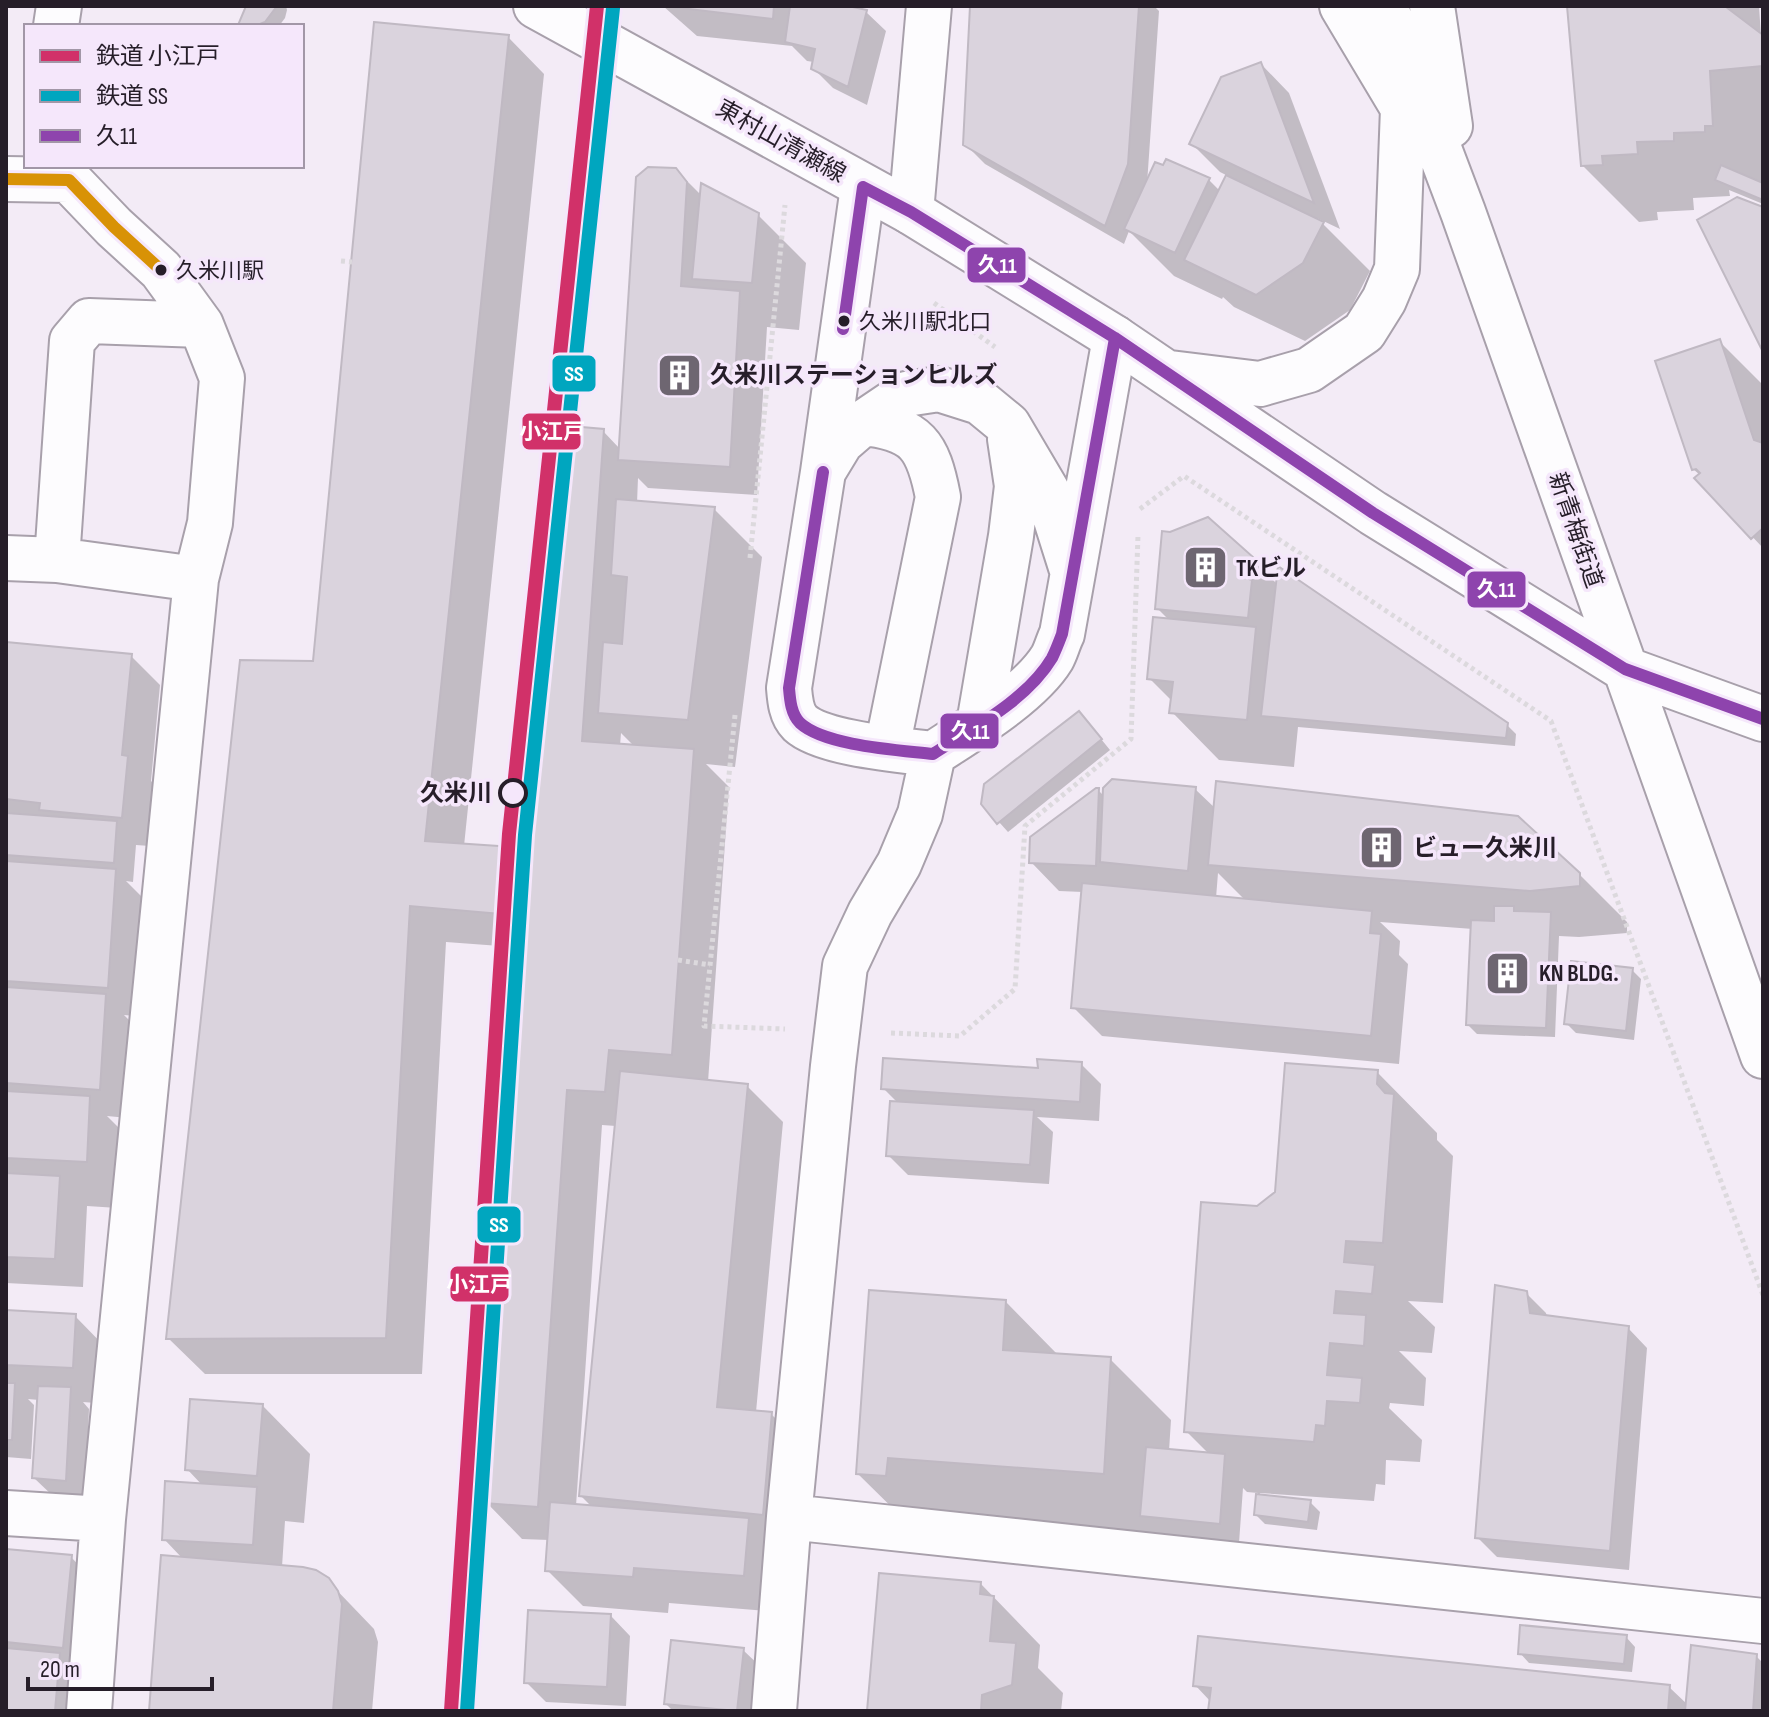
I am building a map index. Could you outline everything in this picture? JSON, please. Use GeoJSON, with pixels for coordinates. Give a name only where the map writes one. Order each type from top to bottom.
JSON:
{"type":"FeatureCollection","features":[{"type":"Feature","properties":{"kind":"street","name":"東村山清瀬線"},"geometry":{"type":"LineString","coordinates":[[536,6],[911,212],[1115,338],[1373,513],[1625,669],[1763,719]]}},
{"type":"Feature","properties":{"kind":"street"},"geometry":{"type":"LineString","coordinates":[[911,212],[929,6]]}},
{"type":"Feature","properties":{"kind":"street"},"geometry":{"type":"LineString","coordinates":[[1342,6],[1463,212]]}},
{"type":"Feature","properties":{"kind":"street","name":"新青梅街道"},"geometry":{"type":"LineString","coordinates":[[1385,6],[1463,212],[1763,1056]]}},
{"type":"Feature","properties":{"kind":"street"},"geometry":{"type":"LineString","coordinates":[[1432,6],[1463,212]]}},
{"type":"Feature","properties":{"kind":"street"},"geometry":{"type":"LineString","coordinates":[[1164,373],[1260,384],[1309,370],[1364,332],[1384,300],[1397,269],[1403,108]]}},
{"type":"Feature","properties":{"kind":"street"},"geometry":{"type":"LineString","coordinates":[[6,179],[68,173],[114,227],[161,270],[201,325],[222,378],[210,523],[196,579],[103,1519],[89,1711]]}},
{"type":"Feature","properties":{"kind":"street"},"geometry":{"type":"LineString","coordinates":[[863,187],[789,688],[790,705],[799,722],[822,736],[933,754],[979,724],[1037,677],[1052,657],[1062,634],[1115,338]]}},
{"type":"Feature","properties":{"kind":"street"},"geometry":{"type":"LineString","coordinates":[[57,560],[72,341],[89,321],[201,325]]}},
{"type":"Feature","properties":{"kind":"street"},"geometry":{"type":"LineString","coordinates":[[823,472],[841,442],[906,394],[939,389],[980,402],[1008,425],[1047,491],[1072,573]]}},
{"type":"Feature","properties":{"kind":"street"},"geometry":{"type":"LineString","coordinates":[[863,423],[891,426],[915,439],[931,462],[938,497],[887,748]]}},
{"type":"Feature","properties":{"kind":"street"},"geometry":{"type":"LineString","coordinates":[[979,724],[1017,486],[1008,425]]}},
{"type":"Feature","properties":{"kind":"street"},"geometry":{"type":"LineString","coordinates":[[6,558],[57,560],[196,579]]}},
{"type":"Feature","properties":{"kind":"street"},"geometry":{"type":"LineString","coordinates":[[774,1711],[789,1517],[845,966],[870,913],[899,864],[920,814],[933,754]]}},
{"type":"Feature","properties":{"kind":"street"},"geometry":{"type":"LineString","coordinates":[[6,1513],[103,1519]]}},
{"type":"Feature","properties":{"kind":"street"},"geometry":{"type":"LineString","coordinates":[[789,1517],[1763,1621]]}},
{"type":"Feature","properties":{"kind":"path"},"geometry":{"type":"LineString","coordinates":[[749,569],[785,204]]}},
{"type":"Feature","properties":{"kind":"path"},"geometry":{"type":"LineString","coordinates":[[341,261],[352,262]]}},
{"type":"Feature","properties":{"kind":"path"},"geometry":{"type":"LineString","coordinates":[[1139,509],[1184,476],[1551,721],[1763,1295]]}},
{"type":"Feature","properties":{"kind":"path"},"geometry":{"type":"LineString","coordinates":[[735,711],[704,1026],[960,1036],[1015,989],[1025,826],[1131,739],[1139,525]]}},
{"type":"Feature","properties":{"kind":"path"},"geometry":{"type":"LineString","coordinates":[[678,960],[710,965]]}},
{"type":"Feature","properties":{"kind":"building"},"geometry":{"type":"Polygon","coordinates":[[[246,6],[277,6],[265,22],[238,24],[246,6]]]}},
{"type":"Feature","properties":{"kind":"building"},"geometry":{"type":"Polygon","coordinates":[[[664,6],[774,6],[773,19],[664,6]]]}},
{"type":"Feature","properties":{"kind":"building"},"geometry":{"type":"Polygon","coordinates":[[[790,6],[848,6],[867,10],[848,87],[811,69],[815,49],[785,42],[790,6]]]}},
{"type":"Feature","properties":{"kind":"building"},"geometry":{"type":"Polygon","coordinates":[[[970,6],[1139,6],[1128,164],[1105,226],[963,145],[970,6]]]}},
{"type":"Feature","properties":{"kind":"building"},"geometry":{"type":"Polygon","coordinates":[[[1567,6],[1726,7],[1763,35],[1763,66],[1710,71],[1713,126],[1705,126],[1705,132],[1674,133],[1674,141],[1637,142],[1638,154],[1602,156],[1603,165],[1581,166],[1567,6]]]}},
{"type":"Feature","properties":{"kind":"building"},"geometry":{"type":"Polygon","coordinates":[[[374,22],[509,35],[425,841],[530,848],[559,425],[604,429],[582,741],[694,749],[672,1055],[609,1050],[605,1092],[567,1090],[538,1507],[484,1503],[525,916],[410,906],[386,1338],[166,1339],[240,660],[313,661],[374,22]]]}},
{"type":"Feature","properties":{"kind":"building"},"geometry":{"type":"Polygon","coordinates":[[[1261,62],[1314,203],[1189,144],[1221,77],[1261,62]]]}},
{"type":"Feature","properties":{"kind":"building"},"geometry":{"type":"Polygon","coordinates":[[[1166,159],[1210,178],[1175,253],[1124,229],[1155,162],[1163,165],[1166,159]]]}},
{"type":"Feature","properties":{"kind":"building"},"geometry":{"type":"Polygon","coordinates":[[[1721,165],[1763,183],[1763,200],[1715,180],[1721,165]]]}},
{"type":"Feature","properties":{"kind":"building","name":"久米川ステーションヒルズ"},"geometry":{"type":"Polygon","coordinates":[[[648,167],[676,168],[687,182],[681,286],[740,291],[730,467],[618,460],[636,177],[648,167]]]}},
{"type":"Feature","properties":{"kind":"building"},"geometry":{"type":"Polygon","coordinates":[[[1226,175],[1324,222],[1303,263],[1256,295],[1184,260],[1226,175]]]}},
{"type":"Feature","properties":{"kind":"building"},"geometry":{"type":"Polygon","coordinates":[[[701,183],[759,213],[752,283],[692,279],[701,183]]]}},
{"type":"Feature","properties":{"kind":"building"},"geometry":{"type":"Polygon","coordinates":[[[1737,197],[1763,207],[1763,352],[1697,220],[1737,197]]]}},
{"type":"Feature","properties":{"kind":"building"},"geometry":{"type":"Polygon","coordinates":[[[1720,339],[1754,440],[1763,443],[1763,528],[1751,539],[1694,478],[1700,473],[1692,470],[1655,361],[1720,339]]]}},
{"type":"Feature","properties":{"kind":"building"},"geometry":{"type":"Polygon","coordinates":[[[616,499],[715,507],[688,720],[598,713],[603,642],[622,644],[627,577],[611,575],[616,499]]]}},
{"type":"Feature","properties":{"kind":"building","name":"TKビル"},"geometry":{"type":"Polygon","coordinates":[[[1208,517],[1253,557],[1248,618],[1155,609],[1162,531],[1170,532],[1208,517]]]}},
{"type":"Feature","properties":{"kind":"building"},"geometry":{"type":"Polygon","coordinates":[[[1278,566],[1508,723],[1506,738],[1261,716],[1278,566]]]}},
{"type":"Feature","properties":{"kind":"building"},"geometry":{"type":"Polygon","coordinates":[[[1153,617],[1256,627],[1247,720],[1169,713],[1173,682],[1147,679],[1153,617]]]}},
{"type":"Feature","properties":{"kind":"building"},"geometry":{"type":"Polygon","coordinates":[[[6,642],[132,654],[122,755],[128,756],[122,818],[39,810],[40,803],[6,799],[6,642]]]}},
{"type":"Feature","properties":{"kind":"building"},"geometry":{"type":"Polygon","coordinates":[[[1079,711],[1102,739],[997,824],[981,804],[984,784],[1079,711]]]}},
{"type":"Feature","properties":{"kind":"building"},"geometry":{"type":"Polygon","coordinates":[[[1112,779],[1196,787],[1188,871],[1100,862],[1103,788],[1112,779]]]}},
{"type":"Feature","properties":{"kind":"building","name":"ビュー久米川"},"geometry":{"type":"Polygon","coordinates":[[[1216,781],[1518,816],[1580,873],[1580,886],[1530,891],[1208,865],[1216,781]]]}},
{"type":"Feature","properties":{"kind":"building"},"geometry":{"type":"Polygon","coordinates":[[[1099,788],[1096,866],[1029,863],[1030,837],[1099,788]]]}},
{"type":"Feature","properties":{"kind":"building"},"geometry":{"type":"Polygon","coordinates":[[[6,813],[117,821],[114,863],[6,855],[6,813]]]}},
{"type":"Feature","properties":{"kind":"building"},"geometry":{"type":"Polygon","coordinates":[[[6,861],[116,869],[108,988],[6,981],[6,861]]]}},
{"type":"Feature","properties":{"kind":"building"},"geometry":{"type":"Polygon","coordinates":[[[1082,883],[1372,911],[1370,933],[1381,934],[1371,1036],[1071,1008],[1082,883]]]}},
{"type":"Feature","properties":{"kind":"building","name":"KN BLDG."},"geometry":{"type":"Polygon","coordinates":[[[1494,906],[1514,906],[1514,911],[1551,912],[1546,1028],[1466,1025],[1471,920],[1494,921],[1494,906]]]}},
{"type":"Feature","properties":{"kind":"building"},"geometry":{"type":"Polygon","coordinates":[[[1571,961],[1633,968],[1626,1031],[1564,1024],[1571,961]]]}},
{"type":"Feature","properties":{"kind":"building"},"geometry":{"type":"Polygon","coordinates":[[[6,987],[106,994],[100,1090],[6,1083],[6,987]]]}},
{"type":"Feature","properties":{"kind":"building"},"geometry":{"type":"Polygon","coordinates":[[[883,1058],[1038,1068],[1037,1059],[1082,1062],[1080,1102],[881,1089],[883,1058]]]}},
{"type":"Feature","properties":{"kind":"building"},"geometry":{"type":"Polygon","coordinates":[[[1285,1063],[1378,1070],[1377,1084],[1385,1093],[1394,1094],[1383,1243],[1346,1241],[1344,1262],[1375,1265],[1372,1294],[1336,1291],[1334,1313],[1366,1315],[1364,1346],[1330,1343],[1327,1375],[1362,1378],[1360,1403],[1327,1401],[1325,1426],[1316,1425],[1314,1442],[1184,1432],[1201,1202],[1257,1206],[1275,1192],[1285,1063]]]}},
{"type":"Feature","properties":{"kind":"building"},"geometry":{"type":"Polygon","coordinates":[[[620,1071],[748,1084],[717,1407],[772,1412],[763,1515],[579,1496],[620,1071]]]}},
{"type":"Feature","properties":{"kind":"building"},"geometry":{"type":"Polygon","coordinates":[[[6,1091],[90,1096],[87,1162],[6,1158],[6,1091]]]}},
{"type":"Feature","properties":{"kind":"building"},"geometry":{"type":"Polygon","coordinates":[[[890,1101],[1034,1110],[1030,1165],[886,1156],[890,1101]]]}},
{"type":"Feature","properties":{"kind":"building"},"geometry":{"type":"Polygon","coordinates":[[[6,1173],[60,1176],[55,1259],[6,1257],[6,1173]]]}},
{"type":"Feature","properties":{"kind":"building"},"geometry":{"type":"Polygon","coordinates":[[[1495,1285],[1527,1291],[1530,1313],[1629,1326],[1610,1551],[1475,1538],[1495,1285]]]}},
{"type":"Feature","properties":{"kind":"building"},"geometry":{"type":"Polygon","coordinates":[[[869,1290],[1006,1300],[1003,1350],[1111,1357],[1104,1474],[888,1458],[886,1476],[856,1474],[869,1290]]]}},
{"type":"Feature","properties":{"kind":"building"},"geometry":{"type":"Polygon","coordinates":[[[6,1310],[76,1314],[73,1368],[6,1365],[6,1310]]]}},
{"type":"Feature","properties":{"kind":"building"},"geometry":{"type":"Polygon","coordinates":[[[6,1383],[15,1383],[12,1440],[6,1440],[6,1383]]]}},
{"type":"Feature","properties":{"kind":"building"},"geometry":{"type":"Polygon","coordinates":[[[38,1386],[71,1387],[66,1481],[32,1478],[38,1386]]]}},
{"type":"Feature","properties":{"kind":"building"},"geometry":{"type":"Polygon","coordinates":[[[190,1399],[263,1404],[257,1476],[185,1470],[190,1399]]]}},
{"type":"Feature","properties":{"kind":"building"},"geometry":{"type":"Polygon","coordinates":[[[1146,1447],[1225,1454],[1220,1524],[1140,1516],[1146,1447]]]}},
{"type":"Feature","properties":{"kind":"building"},"geometry":{"type":"Polygon","coordinates":[[[165,1481],[257,1487],[253,1545],[162,1540],[165,1481]]]}},
{"type":"Feature","properties":{"kind":"building"},"geometry":{"type":"Polygon","coordinates":[[[1256,1494],[1311,1500],[1308,1522],[1254,1515],[1256,1494]]]}},
{"type":"Feature","properties":{"kind":"building"},"geometry":{"type":"Polygon","coordinates":[[[550,1502],[749,1518],[744,1576],[634,1568],[633,1577],[545,1571],[550,1502]]]}},
{"type":"Feature","properties":{"kind":"building"},"geometry":{"type":"Polygon","coordinates":[[[6,1549],[72,1555],[63,1648],[6,1642],[6,1549]]]}},
{"type":"Feature","properties":{"kind":"building"},"geometry":{"type":"Polygon","coordinates":[[[161,1555],[303,1567],[329,1578],[342,1604],[333,1711],[149,1711],[161,1555]]]}},
{"type":"Feature","properties":{"kind":"building"},"geometry":{"type":"Polygon","coordinates":[[[879,1573],[981,1582],[980,1594],[994,1596],[990,1641],[1016,1643],[1012,1685],[982,1695],[981,1711],[867,1711],[879,1573]]]}},
{"type":"Feature","properties":{"kind":"building"},"geometry":{"type":"Polygon","coordinates":[[[528,1610],[611,1614],[607,1687],[524,1683],[528,1610]]]}},
{"type":"Feature","properties":{"kind":"building"},"geometry":{"type":"Polygon","coordinates":[[[1520,1625],[1627,1635],[1624,1664],[1518,1654],[1520,1625]]]}},
{"type":"Feature","properties":{"kind":"building"},"geometry":{"type":"Polygon","coordinates":[[[1198,1636],[1670,1685],[1668,1711],[1208,1711],[1211,1688],[1193,1686],[1198,1636]]]}},
{"type":"Feature","properties":{"kind":"building"},"geometry":{"type":"Polygon","coordinates":[[[671,1640],[744,1648],[737,1711],[664,1704],[671,1640]]]}},
{"type":"Feature","properties":{"kind":"building"},"geometry":{"type":"Polygon","coordinates":[[[1691,1645],[1757,1654],[1753,1711],[1685,1711],[1691,1645]]]}},
{"type":"Feature","properties":{"kind":"building"},"geometry":{"type":"Polygon","coordinates":[[[6,1648],[60,1653],[55,1711],[6,1711],[6,1648]]]}},
{"type":"Feature","properties":{"kind":"rail line","name":"小江戸"},"geometry":{"type":"LineString","coordinates":[[451,1711],[509,834],[597,6]]}},
{"type":"Feature","properties":{"kind":"rail line","name":"SS"},"geometry":{"type":"LineString","coordinates":[[467,1711],[525,835],[613,8]]}},
{"type":"Feature","properties":{"kind":"transit line"},"geometry":{"type":"LineString","coordinates":[[6,179],[69,180],[161,270]]}},
{"type":"Feature","properties":{"kind":"transit line","name":"久11"},"geometry":{"type":"LineString","coordinates":[[843,329],[863,187],[911,212],[1115,338],[1373,513],[1625,669],[1763,719]]}},
{"type":"Feature","properties":{"kind":"transit line","name":"久11"},"geometry":{"type":"LineString","coordinates":[[823,472],[789,688],[793,711],[800,723],[827,737],[863,746],[933,754],[1014,700],[1041,673],[1055,652],[1062,634],[1115,338]]}},
{"type":"Feature","properties":{"kind":"place","name":"久米川駅"},"geometry":{"type":"Point","coordinates":[161,270]}},
{"type":"Feature","properties":{"kind":"place","name":"久米川駅北口"},"geometry":{"type":"Point","coordinates":[844,321]}},
{"type":"Feature","properties":{"kind":"place","name":"久米川ステーションヒルズ"},"geometry":{"type":"Point","coordinates":[679,375]}},
{"type":"Feature","properties":{"kind":"place","name":"TKビル"},"geometry":{"type":"Point","coordinates":[1205,568]}},
{"type":"Feature","properties":{"kind":"place","name":"久米川"},"geometry":{"type":"Point","coordinates":[513,793]}},
{"type":"Feature","properties":{"kind":"place","name":"ビュー久米川"},"geometry":{"type":"Point","coordinates":[1382,848]}},
{"type":"Feature","properties":{"kind":"place","name":"KN BLDG."},"geometry":{"type":"Point","coordinates":[1508,973]}}]}
